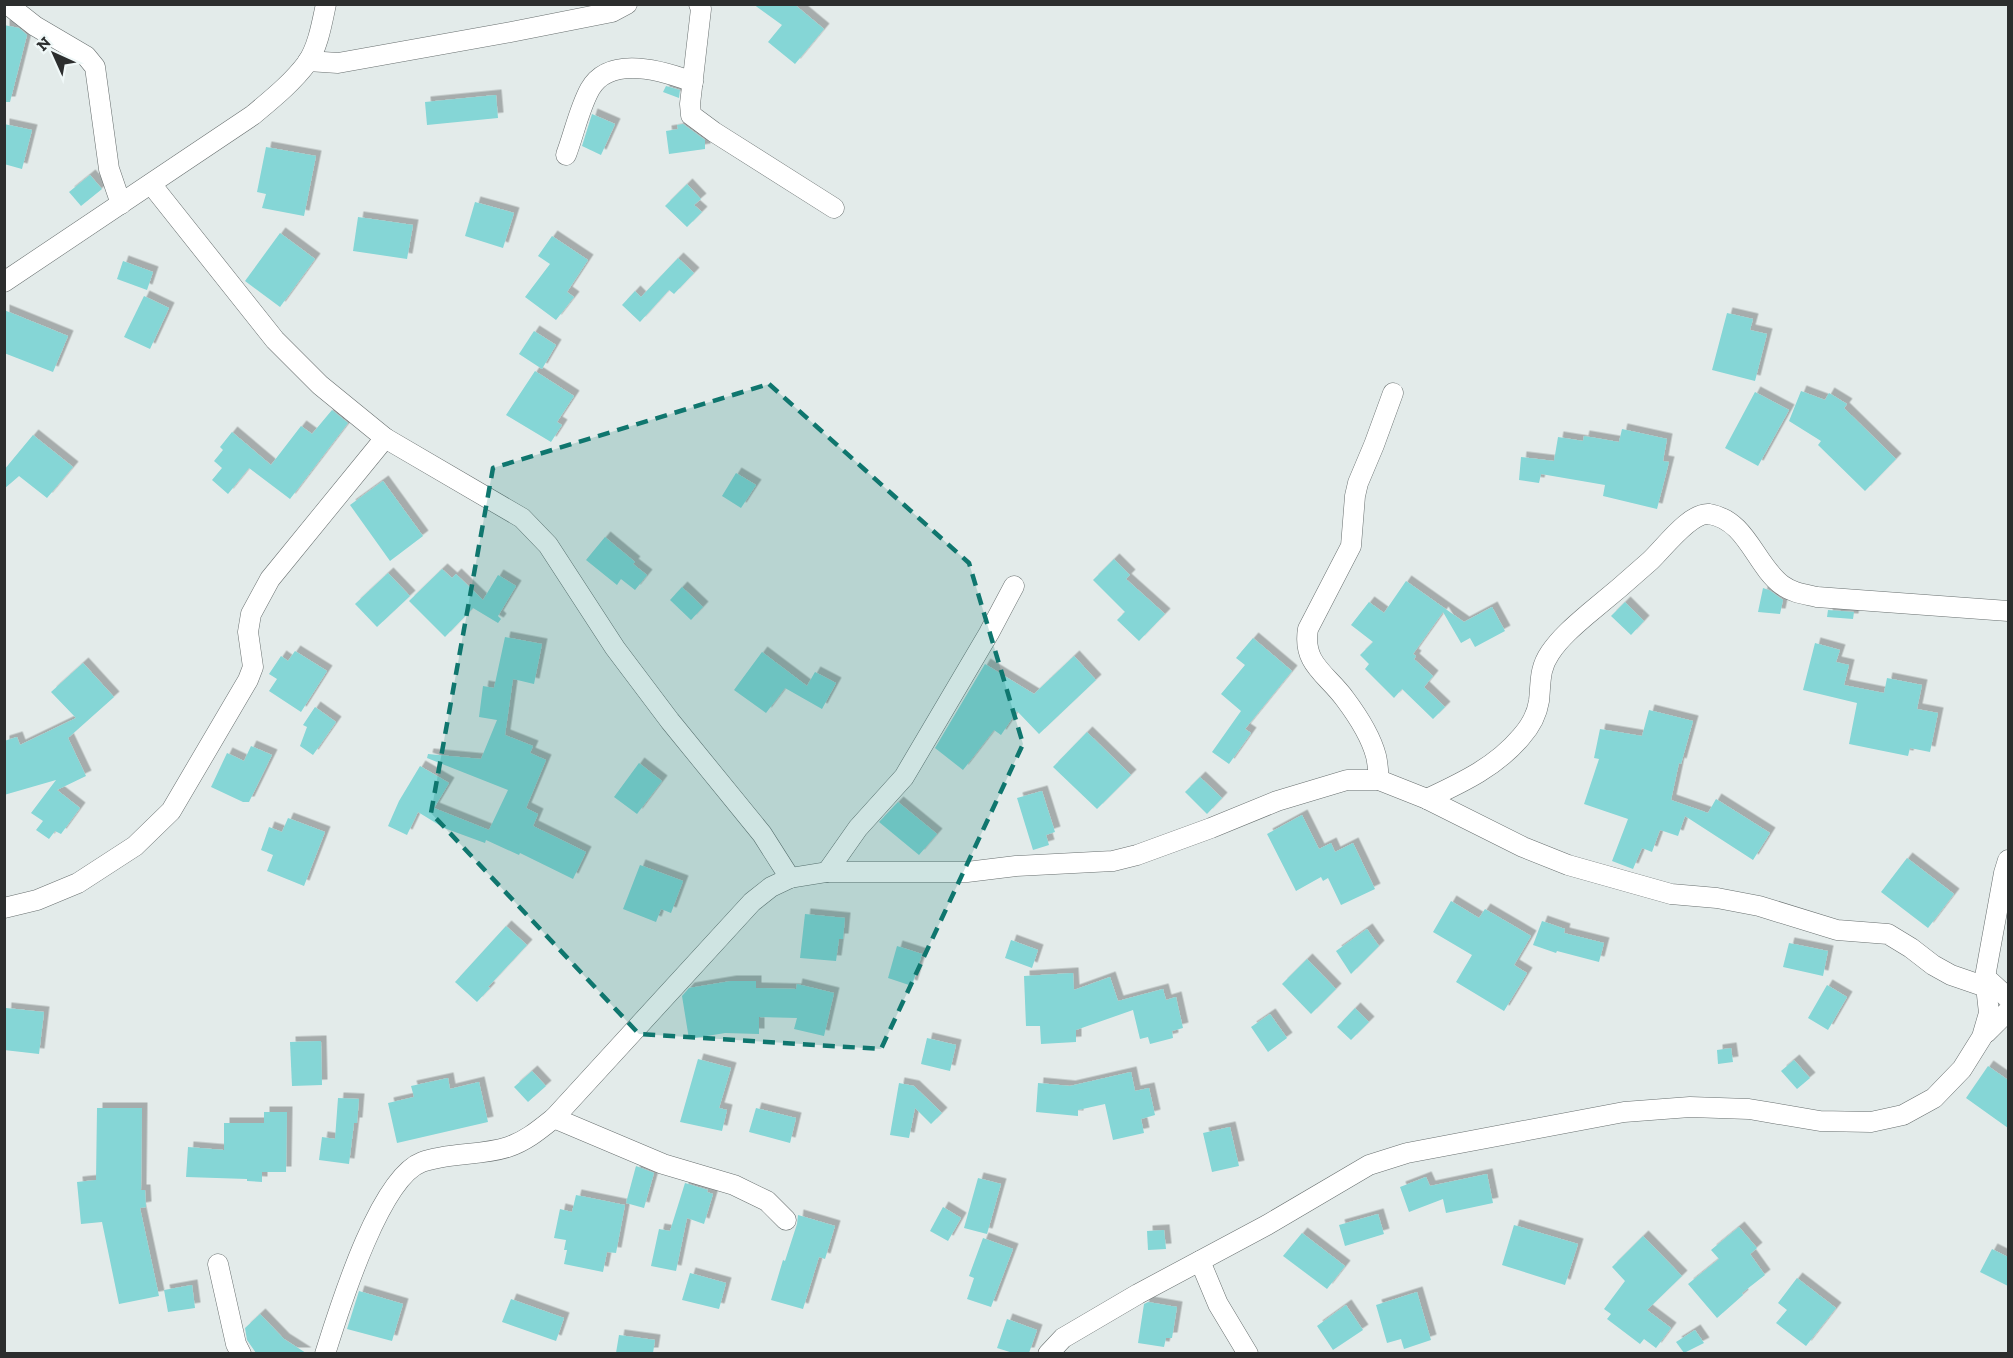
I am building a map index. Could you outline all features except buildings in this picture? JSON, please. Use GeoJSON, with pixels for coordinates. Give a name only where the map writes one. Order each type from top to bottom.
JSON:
{"type":"FeatureCollection","features":[{"type":"Feature","properties":{"kind":"street"},"geometry":{"type":"LineString","coordinates":[[7,4],[35,26],[86,56],[95,67],[109,169],[121,204]]}},
{"type":"Feature","properties":{"kind":"street"},"geometry":{"type":"LineString","coordinates":[[4,282],[253,115],[282,90],[308,61],[319,34],[326,4]]}},
{"type":"Feature","properties":{"kind":"street"},"geometry":{"type":"LineString","coordinates":[[308,61],[338,63],[511,33],[612,12],[627,4]]}},
{"type":"Feature","properties":{"kind":"street"},"geometry":{"type":"LineString","coordinates":[[699,4],[690,104],[692,115],[696,120],[834,208]]}},
{"type":"Feature","properties":{"kind":"street"},"geometry":{"type":"LineString","coordinates":[[566,155],[591,88],[600,78],[612,71],[642,68],[665,72],[693,82]]}},
{"type":"Feature","properties":{"kind":"street"},"geometry":{"type":"LineString","coordinates":[[152,184],[275,340],[320,385],[385,438],[522,518],[549,545],[615,648],[670,721],[762,834],[790,878]]}},
{"type":"Feature","properties":{"kind":"street"},"geometry":{"type":"LineString","coordinates":[[1379,780],[1376,756],[1367,735],[1345,699],[1313,663],[1306,641],[1308,629],[1351,546],[1358,483],[1393,393]]}},
{"type":"Feature","properties":{"kind":"street"},"geometry":{"type":"LineString","coordinates":[[4,908],[37,900],[78,884],[135,846],[171,811],[248,680],[253,667],[248,632],[251,614],[270,579],[385,438]]}},
{"type":"Feature","properties":{"kind":"street"},"geometry":{"type":"LineString","coordinates":[[1427,799],[1467,780],[1491,765],[1520,739],[1531,725],[1539,702],[1538,685],[1541,669],[1565,634],[1651,560],[1691,519],[1701,514],[1710,514],[1728,522],[1749,543],[1781,584],[1792,591],[1816,597],[2008,611]]}},
{"type":"Feature","properties":{"kind":"street"},"geometry":{"type":"LineString","coordinates":[[827,872],[858,828],[904,777],[1014,586]]}},
{"type":"Feature","properties":{"kind":"street"},"geometry":{"type":"LineString","coordinates":[[325,1353],[353,1266],[394,1188],[408,1171],[420,1162],[442,1156],[507,1148],[529,1138],[554,1118],[752,902],[771,887],[790,878],[827,872],[956,872],[1113,861],[1137,855],[1201,832],[1277,801],[1347,780],[1379,780],[1427,799],[1523,847],[1615,880],[1671,894],[1717,898],[1759,906],[1837,930],[1888,934],[1942,970],[1986,982],[2008,998]]}},
{"type":"Feature","properties":{"kind":"street"},"geometry":{"type":"LineString","coordinates":[[1982,1037],[1989,1013],[1986,982],[2008,860]]}},
{"type":"Feature","properties":{"kind":"street"},"geometry":{"type":"LineString","coordinates":[[1048,1353],[1063,1338],[1138,1294],[1267,1225],[1369,1165],[1407,1153],[1624,1112],[1690,1107],[1749,1109],[1820,1121],[1861,1122],[1903,1115],[1934,1098],[1962,1069],[1982,1037],[2008,1011]]}},
{"type":"Feature","properties":{"kind":"street"},"geometry":{"type":"LineString","coordinates":[[554,1118],[663,1164],[734,1185],[768,1201],[786,1220]]}},
{"type":"Feature","properties":{"kind":"street"},"geometry":{"type":"LineString","coordinates":[[1200,1261],[1218,1304],[1248,1353]]}},
{"type":"Feature","properties":{"kind":"street"},"geometry":{"type":"LineString","coordinates":[[219,1264],[236,1344],[241,1353]]}},
{"type":"Feature","properties":{"kind":"highlighted area"},"geometry":{"type":"Polygon","coordinates":[[[769,384],[969,563],[1023,744],[881,1049],[639,1034],[431,813],[493,468],[769,384]]]}}]}
